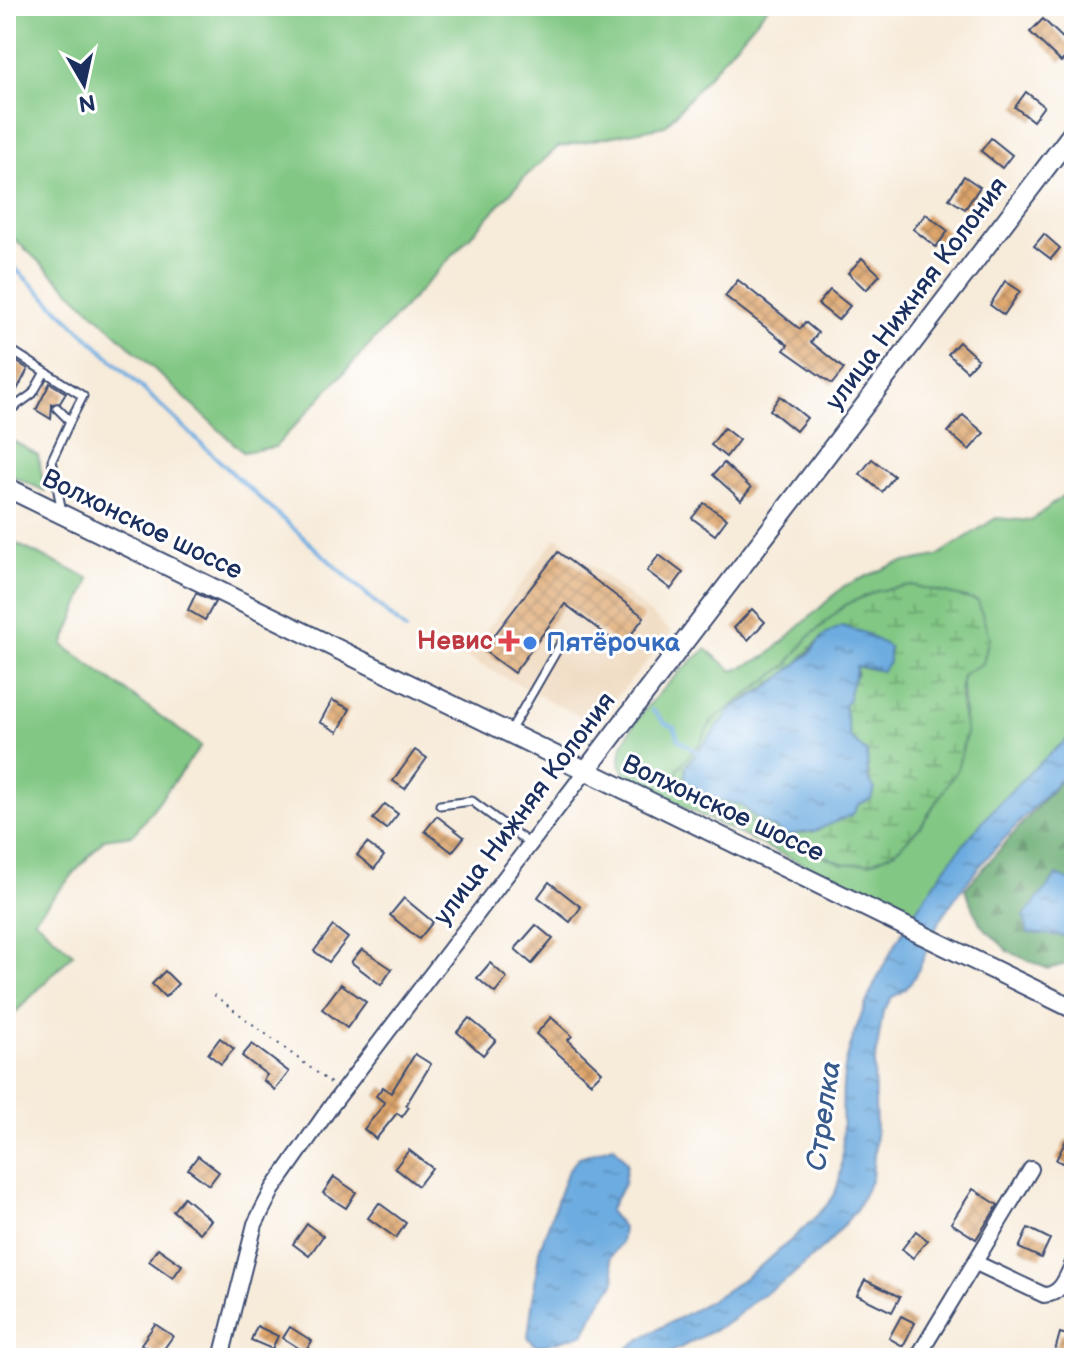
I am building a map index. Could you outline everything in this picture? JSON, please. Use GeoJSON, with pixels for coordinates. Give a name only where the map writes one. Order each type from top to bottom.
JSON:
{"type":"FeatureCollection","features":[{"type":"Feature","properties":{"kind":"main road","name":"улица Нижняя Колония"},"geometry":{"type":"LineString","coordinates":[[585,772],[1074,131]]}},
{"type":"Feature","properties":{"kind":"main road","name":"Волхонское шоссе"},"geometry":{"type":"LineString","coordinates":[[6,487],[508,735],[897,919],[1074,1009]]}},
{"type":"Feature","properties":{"kind":"street","name":"улица Нижняя Колония"},"geometry":{"type":"LineString","coordinates":[[221,1358],[255,1224],[264,1204],[342,1092],[585,772]]}},
{"type":"Feature","properties":{"kind":"street"},"geometry":{"type":"LineString","coordinates":[[917,1358],[1031,1169]]}},
{"type":"Feature","properties":{"kind":"street"},"geometry":{"type":"LineString","coordinates":[[976,1263],[1044,1295],[1052,1295],[1059,1291],[1074,1261]]}},
{"type":"Feature","properties":{"kind":"lane"},"geometry":{"type":"LineString","coordinates":[[6,347],[83,396],[52,460],[62,514]]}},
{"type":"Feature","properties":{"kind":"lane"},"geometry":{"type":"LineString","coordinates":[[6,413],[32,394],[45,372]]}},
{"type":"Feature","properties":{"kind":"lane"},"geometry":{"type":"LineString","coordinates":[[57,408],[70,421]]}},
{"type":"Feature","properties":{"kind":"lane"},"geometry":{"type":"LineString","coordinates":[[508,735],[561,643]]}},
{"type":"Feature","properties":{"kind":"lane"},"geometry":{"type":"LineString","coordinates":[[440,805],[472,801],[531,846]]}},
{"type":"Feature","properties":{"kind":"path"},"geometry":{"type":"LineString","coordinates":[[6,97],[12,148],[6,203]]}},
{"type":"Feature","properties":{"kind":"path"},"geometry":{"type":"LineString","coordinates":[[214,995],[342,1092]]}},
{"type":"Feature","properties":{"kind":"shaded area"},"geometry":{"type":"Polygon","coordinates":[[[557,537],[672,632],[594,724],[466,657],[557,537]]]}},
{"type":"Feature","properties":{"kind":"green space"},"geometry":{"type":"Polygon","coordinates":[[[6,6],[769,6],[665,126],[558,147],[526,176],[275,447],[243,452],[6,231],[6,6]]]}},
{"type":"Feature","properties":{"kind":"green space"},"geometry":{"type":"Polygon","coordinates":[[[6,437],[38,455],[45,491],[6,473],[6,437]]]}},
{"type":"Feature","properties":{"kind":"green space"},"geometry":{"type":"Polygon","coordinates":[[[1074,487],[1074,734],[1028,774],[986,819],[948,867],[914,918],[642,787],[622,769],[623,746],[641,715],[668,684],[706,649],[733,671],[766,657],[844,586],[895,564],[937,556],[996,518],[1031,521],[1074,487]],[[911,585],[845,605],[808,638],[787,665],[712,721],[699,745],[678,768],[684,786],[787,841],[844,864],[920,811],[949,779],[959,759],[966,730],[962,675],[983,663],[978,601],[911,585]]]}},
{"type":"Feature","properties":{"kind":"green space"},"geometry":{"type":"Polygon","coordinates":[[[6,539],[90,579],[63,645],[201,746],[133,835],[104,839],[34,919],[73,954],[6,1022],[6,539]]]}},
{"type":"Feature","properties":{"kind":"green space"},"geometry":{"type":"Polygon","coordinates":[[[911,585],[978,601],[989,637],[983,663],[962,675],[960,697],[966,733],[957,770],[920,827],[896,851],[870,863],[844,864],[787,841],[709,800],[677,778],[678,768],[699,745],[712,721],[787,665],[808,638],[845,605],[877,591],[911,585]],[[823,636],[790,671],[734,707],[686,766],[685,780],[711,798],[741,805],[757,819],[787,835],[815,831],[853,814],[868,779],[867,753],[850,737],[844,705],[849,700],[849,683],[857,674],[856,666],[868,669],[823,636]]]}},
{"type":"Feature","properties":{"kind":"green space"},"geometry":{"type":"Polygon","coordinates":[[[1074,765],[1074,862],[1070,867],[1074,874],[1074,962],[1048,969],[1009,952],[980,924],[965,889],[1074,765]]]}},
{"type":"Feature","properties":{"kind":"water"},"geometry":{"type":"Polygon","coordinates":[[[841,626],[865,633],[889,647],[889,662],[882,671],[856,666],[849,700],[844,705],[850,737],[867,753],[868,779],[875,789],[871,799],[859,804],[853,814],[815,831],[787,835],[757,819],[741,805],[711,798],[685,781],[686,766],[734,707],[769,687],[810,653],[823,636],[841,626]]]}},
{"type":"Feature","properties":{"kind":"water"},"geometry":{"type":"Polygon","coordinates":[[[1074,734],[1074,765],[965,884],[937,926],[915,976],[909,985],[892,997],[883,1012],[874,1067],[876,1133],[872,1178],[856,1210],[830,1241],[789,1278],[753,1301],[731,1321],[661,1358],[617,1358],[646,1336],[713,1299],[755,1270],[830,1201],[836,1190],[842,1160],[847,1058],[862,1013],[883,967],[908,923],[969,838],[1038,765],[1074,734]]]}},
{"type":"Feature","properties":{"kind":"water"},"geometry":{"type":"Polygon","coordinates":[[[1057,875],[1074,882],[1074,921],[1065,936],[1028,933],[1024,916],[1057,875]]]}},
{"type":"Feature","properties":{"kind":"water"},"geometry":{"type":"Polygon","coordinates":[[[614,1146],[627,1163],[624,1184],[609,1211],[623,1228],[621,1243],[610,1258],[614,1284],[584,1334],[537,1347],[528,1337],[539,1251],[568,1170],[579,1157],[614,1146]]]}},
{"type":"Feature","properties":{"kind":"building"},"geometry":{"type":"Polygon","coordinates":[[[1043,19],[1074,49],[1061,62],[1030,32],[1043,19]]]}},
{"type":"Feature","properties":{"kind":"building"},"geometry":{"type":"Polygon","coordinates":[[[1026,92],[1044,106],[1033,121],[1015,107],[1026,92]]]}},
{"type":"Feature","properties":{"kind":"building"},"geometry":{"type":"Polygon","coordinates":[[[991,138],[1012,155],[1002,168],[981,151],[991,138]]]}},
{"type":"Feature","properties":{"kind":"building"},"geometry":{"type":"Polygon","coordinates":[[[964,176],[980,187],[965,209],[949,199],[964,176]]]}},
{"type":"Feature","properties":{"kind":"building"},"geometry":{"type":"Polygon","coordinates":[[[926,214],[948,231],[936,247],[913,229],[926,214]]]}},
{"type":"Feature","properties":{"kind":"building"},"geometry":{"type":"Polygon","coordinates":[[[1044,234],[1060,248],[1051,259],[1034,246],[1044,234]]]}},
{"type":"Feature","properties":{"kind":"building"},"geometry":{"type":"Polygon","coordinates":[[[862,258],[880,275],[866,290],[848,273],[862,258]]]}},
{"type":"Feature","properties":{"kind":"building"},"geometry":{"type":"Polygon","coordinates":[[[738,280],[800,329],[805,322],[818,333],[811,342],[844,369],[832,384],[784,350],[788,345],[725,296],[738,280]]]}},
{"type":"Feature","properties":{"kind":"building"},"geometry":{"type":"Polygon","coordinates":[[[1005,281],[1020,291],[1004,315],[990,305],[1005,281]]]}},
{"type":"Feature","properties":{"kind":"building"},"geometry":{"type":"Polygon","coordinates":[[[830,290],[850,306],[838,320],[818,304],[830,290]]]}},
{"type":"Feature","properties":{"kind":"building"},"geometry":{"type":"Polygon","coordinates":[[[959,342],[978,359],[967,371],[948,354],[959,342]]]}},
{"type":"Feature","properties":{"kind":"building"},"geometry":{"type":"Polygon","coordinates":[[[6,355],[28,369],[17,390],[6,384],[6,355]]]}},
{"type":"Feature","properties":{"kind":"building"},"geometry":{"type":"Polygon","coordinates":[[[50,383],[66,393],[60,403],[52,404],[51,419],[36,410],[50,383]]]}},
{"type":"Feature","properties":{"kind":"building"},"geometry":{"type":"Polygon","coordinates":[[[780,396],[807,418],[796,431],[770,410],[780,396]]]}},
{"type":"Feature","properties":{"kind":"building"},"geometry":{"type":"Polygon","coordinates":[[[963,415],[984,433],[969,450],[948,432],[963,415]]]}},
{"type":"Feature","properties":{"kind":"building"},"geometry":{"type":"Polygon","coordinates":[[[724,428],[739,440],[726,457],[711,445],[724,428]]]}},
{"type":"Feature","properties":{"kind":"building"},"geometry":{"type":"Polygon","coordinates":[[[872,459],[894,476],[882,492],[860,474],[872,459]]]}},
{"type":"Feature","properties":{"kind":"building"},"geometry":{"type":"Polygon","coordinates":[[[724,463],[751,488],[741,500],[713,475],[724,463]]]}},
{"type":"Feature","properties":{"kind":"building"},"geometry":{"type":"Polygon","coordinates":[[[704,503],[727,519],[715,535],[692,518],[704,503]]]}},
{"type":"Feature","properties":{"kind":"building"},"geometry":{"type":"Polygon","coordinates":[[[558,552],[644,617],[622,647],[565,604],[514,673],[483,650],[558,552]]]}},
{"type":"Feature","properties":{"kind":"building"},"geometry":{"type":"Polygon","coordinates":[[[659,555],[683,573],[671,589],[647,571],[659,555]]]}},
{"type":"Feature","properties":{"kind":"building"},"geometry":{"type":"Polygon","coordinates":[[[196,593],[215,602],[205,620],[188,610],[196,593]]]}},
{"type":"Feature","properties":{"kind":"building"},"geometry":{"type":"Polygon","coordinates":[[[752,609],[765,622],[748,640],[734,628],[752,609]]]}},
{"type":"Feature","properties":{"kind":"building"},"geometry":{"type":"Polygon","coordinates":[[[332,700],[350,709],[338,732],[320,722],[332,700]]]}},
{"type":"Feature","properties":{"kind":"building"},"geometry":{"type":"Polygon","coordinates":[[[415,750],[427,758],[405,789],[393,781],[415,750]]]}},
{"type":"Feature","properties":{"kind":"building"},"geometry":{"type":"Polygon","coordinates":[[[385,804],[398,814],[386,829],[373,819],[385,804]]]}},
{"type":"Feature","properties":{"kind":"building"},"geometry":{"type":"Polygon","coordinates":[[[437,816],[464,837],[452,852],[425,831],[437,816]]]}},
{"type":"Feature","properties":{"kind":"building"},"geometry":{"type":"Polygon","coordinates":[[[367,843],[384,856],[374,869],[357,855],[367,843]]]}},
{"type":"Feature","properties":{"kind":"building"},"geometry":{"type":"Polygon","coordinates":[[[549,882],[581,907],[570,922],[538,897],[549,882]]]}},
{"type":"Feature","properties":{"kind":"building"},"geometry":{"type":"Polygon","coordinates":[[[404,898],[433,922],[419,939],[390,915],[404,898]]]}},
{"type":"Feature","properties":{"kind":"building"},"geometry":{"type":"Polygon","coordinates":[[[536,925],[553,939],[532,964],[515,949],[536,925]]]}},
{"type":"Feature","properties":{"kind":"building"},"geometry":{"type":"Polygon","coordinates":[[[333,926],[348,938],[329,962],[314,951],[333,926]]]}},
{"type":"Feature","properties":{"kind":"building"},"geometry":{"type":"Polygon","coordinates":[[[362,949],[392,969],[381,985],[351,962],[362,949]]]}},
{"type":"Feature","properties":{"kind":"building"},"geometry":{"type":"Polygon","coordinates":[[[490,963],[507,978],[495,993],[477,978],[490,963]]]}},
{"type":"Feature","properties":{"kind":"building"},"geometry":{"type":"Polygon","coordinates":[[[165,971],[178,984],[165,997],[152,984],[165,971]]]}},
{"type":"Feature","properties":{"kind":"building"},"geometry":{"type":"Polygon","coordinates":[[[341,984],[366,1002],[347,1028],[322,1009],[341,984]]]}},
{"type":"Feature","properties":{"kind":"building"},"geometry":{"type":"Polygon","coordinates":[[[551,1017],[572,1036],[568,1040],[602,1072],[591,1083],[536,1034],[551,1017]]]}},
{"type":"Feature","properties":{"kind":"building"},"geometry":{"type":"Polygon","coordinates":[[[469,1018],[496,1040],[483,1055],[457,1032],[469,1018]]]}},
{"type":"Feature","properties":{"kind":"building"},"geometry":{"type":"Polygon","coordinates":[[[220,1038],[234,1049],[221,1064],[208,1054],[220,1038]]]}},
{"type":"Feature","properties":{"kind":"building"},"geometry":{"type":"Polygon","coordinates":[[[252,1044],[289,1072],[275,1090],[263,1080],[267,1075],[242,1056],[252,1044]]]}},
{"type":"Feature","properties":{"kind":"building"},"geometry":{"type":"Polygon","coordinates":[[[415,1054],[431,1064],[402,1117],[397,1113],[376,1139],[364,1129],[385,1103],[376,1096],[383,1087],[391,1093],[415,1054]]]}},
{"type":"Feature","properties":{"kind":"building"},"geometry":{"type":"Polygon","coordinates":[[[1066,1140],[1074,1144],[1074,1169],[1056,1160],[1066,1140]]]}},
{"type":"Feature","properties":{"kind":"building"},"geometry":{"type":"Polygon","coordinates":[[[409,1150],[432,1168],[418,1186],[395,1168],[409,1150]]]}},
{"type":"Feature","properties":{"kind":"building"},"geometry":{"type":"Polygon","coordinates":[[[198,1156],[219,1172],[209,1185],[188,1169],[198,1156]]]}},
{"type":"Feature","properties":{"kind":"building"},"geometry":{"type":"Polygon","coordinates":[[[334,1177],[356,1192],[346,1208],[323,1193],[334,1177]]]}},
{"type":"Feature","properties":{"kind":"building"},"geometry":{"type":"Polygon","coordinates":[[[973,1189],[998,1205],[976,1239],[951,1223],[973,1189]]]}},
{"type":"Feature","properties":{"kind":"building"},"geometry":{"type":"Polygon","coordinates":[[[184,1197],[211,1220],[200,1233],[173,1211],[184,1197]]]}},
{"type":"Feature","properties":{"kind":"building"},"geometry":{"type":"Polygon","coordinates":[[[379,1203],[406,1223],[396,1238],[368,1218],[379,1203]]]}},
{"type":"Feature","properties":{"kind":"building"},"geometry":{"type":"Polygon","coordinates":[[[307,1224],[323,1236],[309,1256],[293,1244],[307,1224]]]}},
{"type":"Feature","properties":{"kind":"building"},"geometry":{"type":"Polygon","coordinates":[[[1028,1228],[1050,1239],[1041,1258],[1019,1248],[1028,1228]]]}},
{"type":"Feature","properties":{"kind":"building"},"geometry":{"type":"Polygon","coordinates":[[[916,1231],[927,1240],[913,1258],[902,1249],[916,1231]]]}},
{"type":"Feature","properties":{"kind":"building"},"geometry":{"type":"Polygon","coordinates":[[[158,1248],[182,1265],[173,1278],[149,1261],[158,1248]]]}},
{"type":"Feature","properties":{"kind":"building"},"geometry":{"type":"Polygon","coordinates":[[[865,1280],[900,1297],[892,1312],[857,1295],[865,1280]]]}},
{"type":"Feature","properties":{"kind":"building"},"geometry":{"type":"Polygon","coordinates":[[[901,1316],[915,1323],[903,1346],[889,1338],[901,1316]]]}},
{"type":"Feature","properties":{"kind":"building"},"geometry":{"type":"Polygon","coordinates":[[[155,1324],[173,1336],[159,1356],[141,1344],[155,1324]]]}},
{"type":"Feature","properties":{"kind":"building"},"geometry":{"type":"Polygon","coordinates":[[[257,1326],[278,1336],[272,1349],[251,1340],[257,1326]]]}},
{"type":"Feature","properties":{"kind":"building"},"geometry":{"type":"Polygon","coordinates":[[[290,1327],[312,1341],[305,1352],[283,1338],[290,1327]]]}},
{"type":"Feature","properties":{"kind":"building"},"geometry":{"type":"Polygon","coordinates":[[[1060,1333],[1074,1337],[1074,1358],[1053,1358],[1060,1333]]]}},
{"type":"Feature","properties":{"kind":"waterway"},"geometry":{"type":"LineString","coordinates":[[6,260],[243,483],[406,630]]}},
{"type":"Feature","properties":{"kind":"waterway"},"geometry":{"type":"LineString","coordinates":[[652,710],[666,724],[674,727],[678,739],[698,753]]}},
{"type":"Feature","properties":{"kind":"place","name":"Невис"},"geometry":{"type":"Point","coordinates":[509,641]}},
{"type":"Feature","properties":{"kind":"place","name":"Пятёрочка"},"geometry":{"type":"Point","coordinates":[530,643]}},
{"type":"Feature","properties":{"kind":"water label","name":"Стрелка"},"geometry":{"type":"Point","coordinates":[824,1116]}}]}
